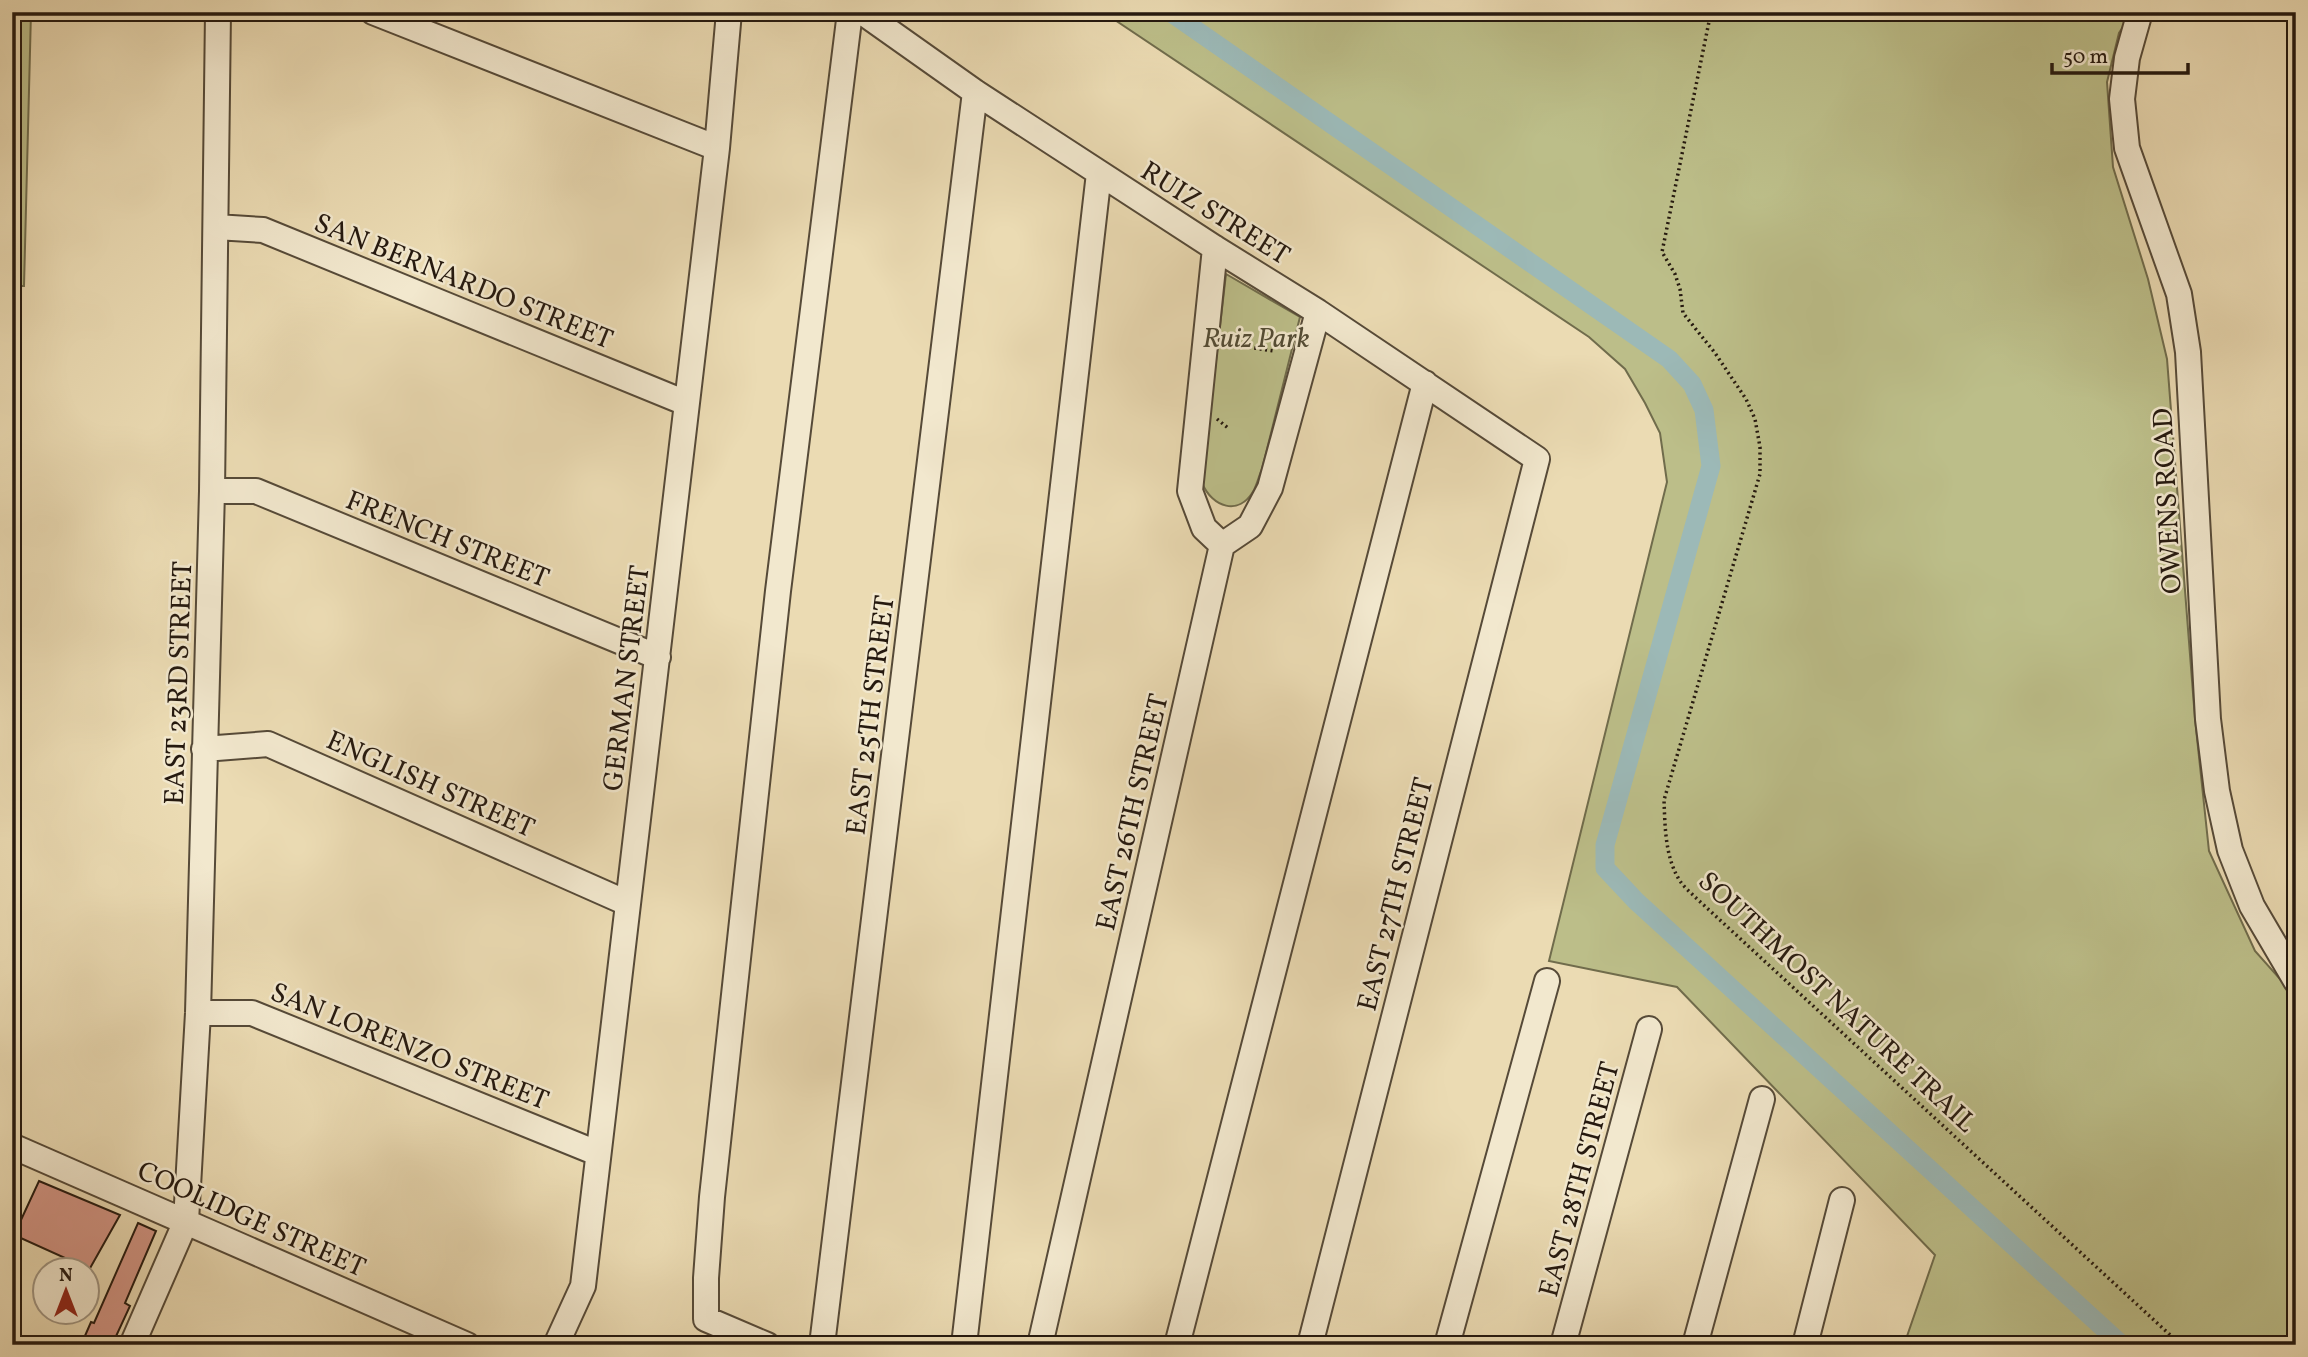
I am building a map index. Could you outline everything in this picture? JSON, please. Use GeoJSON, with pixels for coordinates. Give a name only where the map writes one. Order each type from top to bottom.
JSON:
{"type":"FeatureCollection","features":[{"type":"Feature","properties":{"kind":"street","name":"EAST 23RD STREET"},"geometry":{"type":"LineString","coordinates":[[132,1345],[186,1220],[198,1013],[212,491],[218,12]]}},
{"type":"Feature","properties":{"kind":"street"},"geometry":{"type":"LineString","coordinates":[[373,12],[717,148]]}},
{"type":"Feature","properties":{"kind":"street","name":"GERMAN STREET"},"geometry":{"type":"LineString","coordinates":[[556,1345],[583,1286],[717,148],[729,12]]}},
{"type":"Feature","properties":{"kind":"street"},"geometry":{"type":"LineString","coordinates":[[767,1345],[706,1319],[706,1278],[712,1197],[776,604],[850,12]]}},
{"type":"Feature","properties":{"kind":"street","name":"RUIZ STREET"},"geometry":{"type":"LineString","coordinates":[[863,12],[975,92],[1318,312],[1537,459]]}},
{"type":"Feature","properties":{"kind":"street","name":"OWENS ROAD"},"geometry":{"type":"LineString","coordinates":[[2140,12],[2127,58],[2122,99],[2127,148],[2179,294],[2188,352],[2208,719],[2217,791],[2230,850],[2252,906],[2296,981]]}},
{"type":"Feature","properties":{"kind":"street","name":"EAST 25TH STREET"},"geometry":{"type":"LineString","coordinates":[[822,1345],[975,92]]}},
{"type":"Feature","properties":{"kind":"street"},"geometry":{"type":"LineString","coordinates":[[964,1345],[1099,173]]}},
{"type":"Feature","properties":{"kind":"street","name":"SAN BERNARDO STREET"},"geometry":{"type":"LineString","coordinates":[[216,228],[263,230],[686,403]]}},
{"type":"Feature","properties":{"kind":"street"},"geometry":{"type":"LineString","coordinates":[[1215,248],[1191,491],[1204,528],[1222,545],[1250,526],[1270,488],[1318,312]]}},
{"type":"Feature","properties":{"kind":"street"},"geometry":{"type":"LineString","coordinates":[[1177,1345],[1425,383]]}},
{"type":"Feature","properties":{"kind":"street","name":"EAST 27TH STREET"},"geometry":{"type":"LineString","coordinates":[[1310,1345],[1537,459]]}},
{"type":"Feature","properties":{"kind":"street","name":"FRENCH STREET"},"geometry":{"type":"LineString","coordinates":[[212,491],[256,491],[658,657]]}},
{"type":"Feature","properties":{"kind":"street","name":"EAST 26TH STREET"},"geometry":{"type":"LineString","coordinates":[[1040,1345],[1222,545]]}},
{"type":"Feature","properties":{"kind":"street","name":"ENGLISH STREET"},"geometry":{"type":"LineString","coordinates":[[204,749],[268,744],[627,903]]}},
{"type":"Feature","properties":{"kind":"street"},"geometry":{"type":"LineString","coordinates":[[1447,1345],[1547,981]]}},
{"type":"Feature","properties":{"kind":"street","name":"SAN LORENZO STREET"},"geometry":{"type":"LineString","coordinates":[[198,1013],[251,1013],[597,1153]]}},
{"type":"Feature","properties":{"kind":"street","name":"EAST 28TH STREET"},"geometry":{"type":"LineString","coordinates":[[1563,1345],[1650,1029]]}},
{"type":"Feature","properties":{"kind":"street"},"geometry":{"type":"LineString","coordinates":[[1695,1345],[1762,1099]]}},
{"type":"Feature","properties":{"kind":"street","name":"COOLIDGE STREET"},"geometry":{"type":"LineString","coordinates":[[12,1146],[467,1345]]}},
{"type":"Feature","properties":{"kind":"street"},"geometry":{"type":"LineString","coordinates":[[1805,1345],[1842,1200]]}},
{"type":"Feature","properties":{"kind":"path","name":"SOUTHMOST NATURE TRAIL"},"geometry":{"type":"LineString","coordinates":[[1711,12],[1662,252],[1675,274],[1684,313],[1746,399],[1755,419],[1760,447],[1760,474],[1664,800],[1670,857],[1680,881],[1695,897],[2181,1345]]}},
{"type":"Feature","properties":{"kind":"path"},"geometry":{"type":"LineString","coordinates":[[1205,349],[1229,343],[1275,351]]}},
{"type":"Feature","properties":{"kind":"green space"},"geometry":{"type":"Polygon","coordinates":[[[12,12],[31,12],[24,286],[12,286],[12,12]]]}},
{"type":"Feature","properties":{"kind":"green space"},"geometry":{"type":"Polygon","coordinates":[[[1103,12],[2133,12],[2119,33],[2107,82],[2113,167],[2148,279],[2167,359],[2195,719],[2209,851],[2255,951],[2296,997],[2296,1345],[1904,1345],[1935,1255],[1677,987],[1549,961],[1667,482],[1660,433],[1625,369],[1589,337],[1103,12]]]}},
{"type":"Feature","properties":{"kind":"green space","name":"Ruiz Park"},"geometry":{"type":"Polygon","coordinates":[[[1226,274],[1300,317],[1262,469],[1248,498],[1234,506],[1226,506],[1212,498],[1202,483],[1226,274]]]}},
{"type":"Feature","properties":{"kind":"green space"},"geometry":{"type":"Polygon","coordinates":[[[12,729],[18,757],[19,786],[12,843],[12,729]]]}},
{"type":"Feature","properties":{"kind":"building"},"geometry":{"type":"Polygon","coordinates":[[[39,1181],[120,1215],[97,1256],[61,1256],[14,1235],[39,1181]]]}},
{"type":"Feature","properties":{"kind":"building"},"geometry":{"type":"Polygon","coordinates":[[[138,1223],[156,1231],[125,1303],[130,1306],[112,1345],[81,1345],[89,1326],[102,1326],[102,1305],[138,1223]]]}},
{"type":"Feature","properties":{"kind":"waterway"},"geometry":{"type":"LineString","coordinates":[[1170,12],[1669,359],[1692,384],[1704,410],[1711,466],[1605,845],[1605,868],[1636,901],[2122,1345]]}}]}
